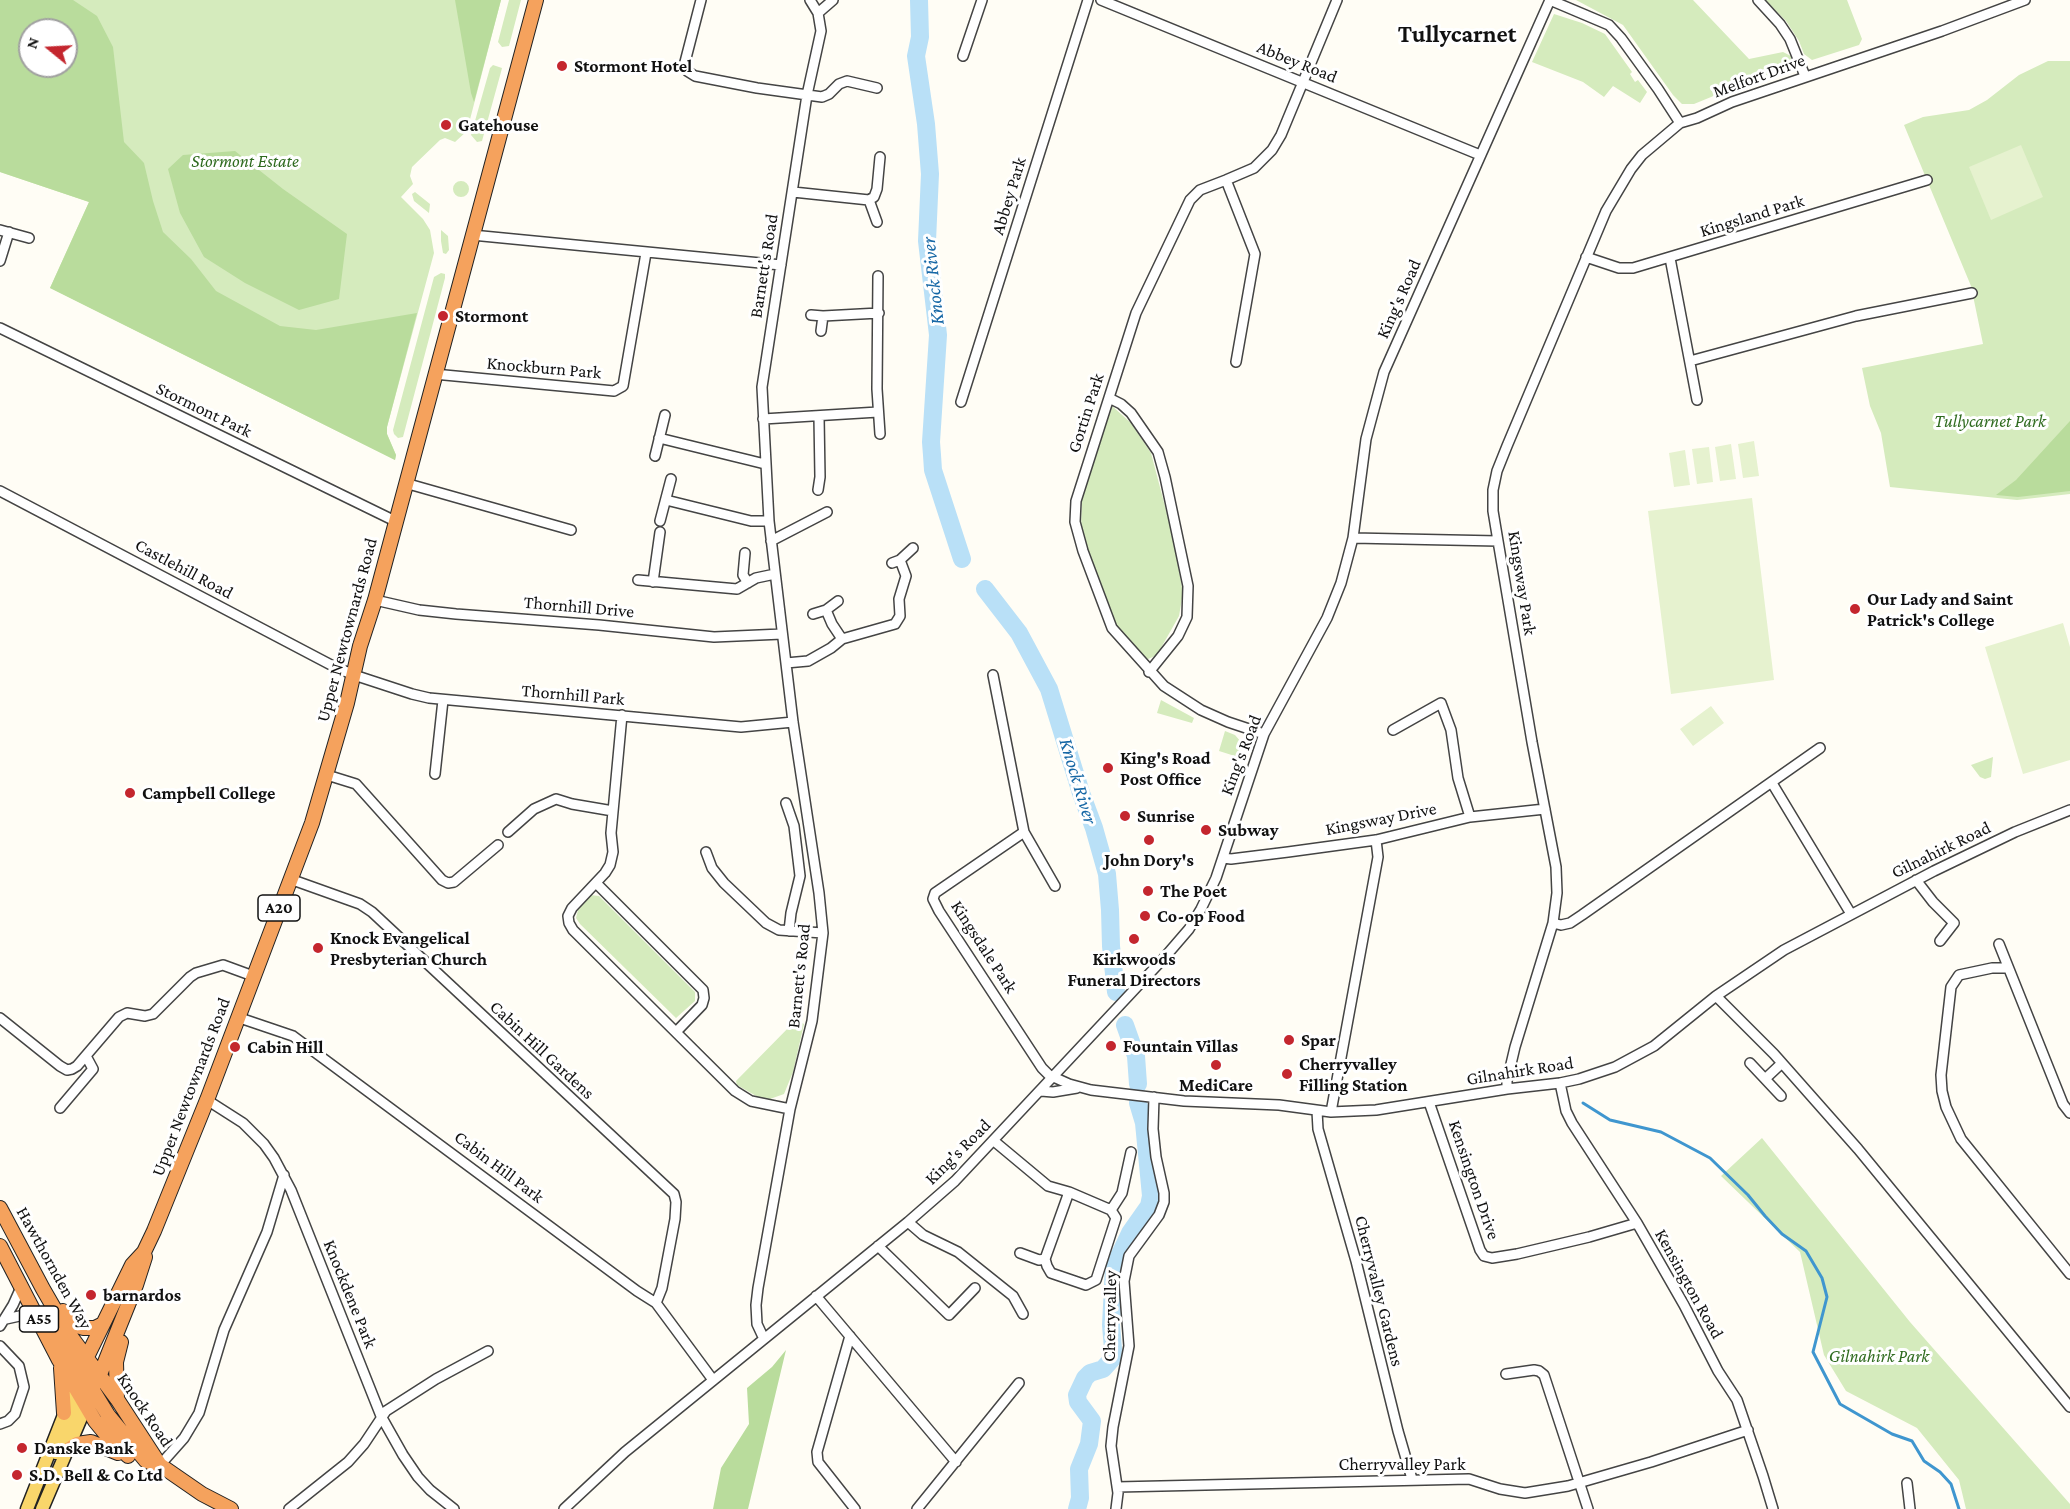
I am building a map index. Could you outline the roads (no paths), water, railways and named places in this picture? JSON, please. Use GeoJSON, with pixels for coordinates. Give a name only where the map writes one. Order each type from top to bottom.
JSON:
{"type":"FeatureCollection","features":[{"type":"Feature","properties":{"kind":"highway","name":"Upper Newtownards Road"},"geometry":{"type":"LineString","coordinates":[[87,1383],[137,1278],[207,1100],[327,775],[536,0]]}},
{"type":"Feature","properties":{"kind":"highway","name":"Hawthornden Way"},"geometry":{"type":"LineString","coordinates":[[0,1208],[87,1383]]}},
{"type":"Feature","properties":{"kind":"highway"},"geometry":{"type":"LineString","coordinates":[[7,1221],[18,1230],[72,1324],[89,1329],[95,1329],[103,1324]]}},
{"type":"Feature","properties":{"kind":"highway","name":"Hawthornden Way"},"geometry":{"type":"LineString","coordinates":[[0,1246],[59,1360],[87,1383]]}},
{"type":"Feature","properties":{"kind":"highway","name":"Upper Newtownards Road"},"geometry":{"type":"LineString","coordinates":[[87,1383],[103,1324],[132,1265],[145,1255]]}},
{"type":"Feature","properties":{"kind":"highway"},"geometry":{"type":"LineString","coordinates":[[117,1399],[116,1356],[148,1268],[145,1255]]}},
{"type":"Feature","properties":{"kind":"highway"},"geometry":{"type":"LineString","coordinates":[[59,1360],[63,1383],[64,1413]]}},
{"type":"Feature","properties":{"kind":"highway"},"geometry":{"type":"LineString","coordinates":[[87,1383],[108,1415],[146,1461]]}},
{"type":"Feature","properties":{"kind":"highway","name":"Knock Road"},"geometry":{"type":"LineString","coordinates":[[87,1383],[117,1399],[160,1465]]}},
{"type":"Feature","properties":{"kind":"highway","name":"Knock Road"},"geometry":{"type":"LineString","coordinates":[[87,1383],[102,1430],[128,1456],[160,1465],[202,1494],[231,1509]]}},
{"type":"Feature","properties":{"kind":"highway"},"geometry":{"type":"LineString","coordinates":[[68,1450],[77,1444],[91,1442],[128,1456]]}},
{"type":"Feature","properties":{"kind":"main road","name":"Upper Newtownards Road"},"geometry":{"type":"LineString","coordinates":[[27,1509],[64,1413],[87,1383]]}},
{"type":"Feature","properties":{"kind":"main road","name":"Upper Newtownards Road"},"geometry":{"type":"LineString","coordinates":[[42,1509],[68,1450],[87,1383]]}},
{"type":"Feature","properties":{"kind":"main road"},"geometry":{"type":"LineString","coordinates":[[35,1487],[50,1467],[87,1383]]}},
{"type":"Feature","properties":{"kind":"street"},"geometry":{"type":"LineString","coordinates":[[701,0],[686,62],[687,71],[695,76],[822,97],[847,81],[877,88]]}},
{"type":"Feature","properties":{"kind":"street","name":"Barnett's Road"},"geometry":{"type":"LineString","coordinates":[[764,1339],[757,1324],[756,1305],[766,1235],[790,1109],[812,1021],[823,933],[793,722],[771,541],[762,387],[807,95],[821,31],[818,14],[810,0]]}},
{"type":"Feature","properties":{"kind":"street"},"geometry":{"type":"LineString","coordinates":[[818,14],[833,0]]}},
{"type":"Feature","properties":{"kind":"street"},"geometry":{"type":"LineString","coordinates":[[963,56],[982,0]]}},
{"type":"Feature","properties":{"kind":"street","name":"Abbey Park"},"geometry":{"type":"LineString","coordinates":[[961,402],[1088,0]]}},
{"type":"Feature","properties":{"kind":"street","name":"Abbey Road"},"geometry":{"type":"LineString","coordinates":[[1101,0],[1480,155]]}},
{"type":"Feature","properties":{"kind":"street","name":"Gortin Park"},"geometry":{"type":"LineString","coordinates":[[1264,734],[1201,710],[1164,686],[1149,672],[1113,628],[1097,590],[1076,522],[1076,501],[1136,313],[1190,200],[1200,190],[1254,168],[1272,150],[1281,135],[1337,0]]}},
{"type":"Feature","properties":{"kind":"street"},"geometry":{"type":"LineString","coordinates":[[1550,0],[1609,26],[1621,38],[1680,123]]}},
{"type":"Feature","properties":{"kind":"street","name":"King's Road"},"geometry":{"type":"LineString","coordinates":[[564,1509],[625,1452],[908,1222],[955,1181],[1189,929],[1210,894],[1224,858],[1264,734],[1327,618],[1341,583],[1353,538],[1366,439],[1379,384],[1550,0]]}},
{"type":"Feature","properties":{"kind":"street"},"geometry":{"type":"LineString","coordinates":[[1758,0],[1790,39],[1805,76]]}},
{"type":"Feature","properties":{"kind":"street","name":"Melfort Drive"},"geometry":{"type":"LineString","coordinates":[[1680,123],[1732,102],[2025,0]]}},
{"type":"Feature","properties":{"kind":"street","name":"Kingsway Park"},"geometry":{"type":"LineString","coordinates":[[1507,1089],[1515,1047],[1553,923],[1557,893],[1556,867],[1498,541],[1493,501],[1497,471],[1606,211],[1642,155],[1680,123]]}},
{"type":"Feature","properties":{"kind":"street"},"geometry":{"type":"LineString","coordinates":[[793,192],[869,200],[874,197],[877,189],[880,157]]}},
{"type":"Feature","properties":{"kind":"street"},"geometry":{"type":"LineString","coordinates":[[1226,180],[1256,254],[1236,362]]}},
{"type":"Feature","properties":{"kind":"street","name":"Kingsland Park"},"geometry":{"type":"LineString","coordinates":[[1586,257],[1619,268],[1633,268],[1927,180]]}},
{"type":"Feature","properties":{"kind":"street"},"geometry":{"type":"LineString","coordinates":[[869,200],[877,222]]}},
{"type":"Feature","properties":{"kind":"street"},"geometry":{"type":"LineString","coordinates":[[0,261],[4,231],[29,238]]}},
{"type":"Feature","properties":{"kind":"street"},"geometry":{"type":"LineString","coordinates":[[472,235],[782,265]]}},
{"type":"Feature","properties":{"kind":"street","name":"Knockburn Park"},"geometry":{"type":"LineString","coordinates":[[434,374],[614,392],[623,386],[646,253]]}},
{"type":"Feature","properties":{"kind":"street"},"geometry":{"type":"LineString","coordinates":[[1670,258],[1697,400]]}},
{"type":"Feature","properties":{"kind":"street"},"geometry":{"type":"LineString","coordinates":[[878,276],[880,434]]}},
{"type":"Feature","properties":{"kind":"street"},"geometry":{"type":"LineString","coordinates":[[1690,362],[1856,316],[1972,292]]}},
{"type":"Feature","properties":{"kind":"street"},"geometry":{"type":"LineString","coordinates":[[811,315],[879,313]]}},
{"type":"Feature","properties":{"kind":"street"},"geometry":{"type":"LineString","coordinates":[[821,331],[823,316]]}},
{"type":"Feature","properties":{"kind":"street","name":"Stormont Park"},"geometry":{"type":"LineString","coordinates":[[0,328],[394,521]]}},
{"type":"Feature","properties":{"kind":"street"},"geometry":{"type":"LineString","coordinates":[[1109,398],[1121,404],[1131,413],[1158,452],[1188,586],[1187,616],[1178,636],[1149,672]]}},
{"type":"Feature","properties":{"kind":"street"},"geometry":{"type":"LineString","coordinates":[[763,419],[878,412]]}},
{"type":"Feature","properties":{"kind":"street"},"geometry":{"type":"LineString","coordinates":[[655,456],[665,415]]}},
{"type":"Feature","properties":{"kind":"street"},"geometry":{"type":"LineString","coordinates":[[818,490],[820,477],[819,417]]}},
{"type":"Feature","properties":{"kind":"street"},"geometry":{"type":"LineString","coordinates":[[659,438],[765,464]]}},
{"type":"Feature","properties":{"kind":"street"},"geometry":{"type":"LineString","coordinates":[[820,477],[832,477]]}},
{"type":"Feature","properties":{"kind":"street"},"geometry":{"type":"LineString","coordinates":[[660,521],[671,479]]}},
{"type":"Feature","properties":{"kind":"street"},"geometry":{"type":"LineString","coordinates":[[405,483],[571,530]]}},
{"type":"Feature","properties":{"kind":"street","name":"Castlehill Road"},"geometry":{"type":"LineString","coordinates":[[0,491],[354,675]]}},
{"type":"Feature","properties":{"kind":"street"},"geometry":{"type":"LineString","coordinates":[[666,500],[751,521],[769,521]]}},
{"type":"Feature","properties":{"kind":"street"},"geometry":{"type":"LineString","coordinates":[[771,541],[827,512]]}},
{"type":"Feature","properties":{"kind":"street"},"geometry":{"type":"LineString","coordinates":[[653,582],[660,532]]}},
{"type":"Feature","properties":{"kind":"street"},"geometry":{"type":"LineString","coordinates":[[1353,538],[1498,541]]}},
{"type":"Feature","properties":{"kind":"street"},"geometry":{"type":"LineString","coordinates":[[786,663],[808,661],[842,639],[895,624],[900,616],[899,599],[906,576],[896,562],[913,548]]}},
{"type":"Feature","properties":{"kind":"street"},"geometry":{"type":"LineString","coordinates":[[745,553],[743,575],[748,583]]}},
{"type":"Feature","properties":{"kind":"street"},"geometry":{"type":"LineString","coordinates":[[639,580],[737,589],[756,578],[775,574]]}},
{"type":"Feature","properties":{"kind":"street","name":"Thornhill Drive"},"geometry":{"type":"LineString","coordinates":[[375,600],[419,610],[599,625],[714,638],[782,634]]}},
{"type":"Feature","properties":{"kind":"street"},"geometry":{"type":"LineString","coordinates":[[813,614],[826,610],[838,601]]}},
{"type":"Feature","properties":{"kind":"street"},"geometry":{"type":"LineString","coordinates":[[826,610],[842,639]]}},
{"type":"Feature","properties":{"kind":"street","name":"Thornhill Park"},"geometry":{"type":"LineString","coordinates":[[354,675],[412,694],[443,700],[741,727],[793,722]]}},
{"type":"Feature","properties":{"kind":"street"},"geometry":{"type":"LineString","coordinates":[[993,675],[1024,832],[1055,886]]}},
{"type":"Feature","properties":{"kind":"street"},"geometry":{"type":"LineString","coordinates":[[435,774],[443,700]]}},
{"type":"Feature","properties":{"kind":"street"},"geometry":{"type":"LineString","coordinates":[[1393,730],[1441,703],[1452,730],[1458,778],[1470,817]]}},
{"type":"Feature","properties":{"kind":"street"},"geometry":{"type":"LineString","coordinates":[[622,715],[611,833],[613,852],[610,865],[572,908],[568,916],[569,923],[573,930],[735,1091],[751,1101],[790,1109]]}},
{"type":"Feature","properties":{"kind":"street"},"geometry":{"type":"LineString","coordinates":[[1553,923],[1561,925],[1570,923],[1820,748]]}},
{"type":"Feature","properties":{"kind":"street"},"geometry":{"type":"LineString","coordinates":[[327,775],[356,784],[442,880],[448,883],[454,882],[498,845]]}},
{"type":"Feature","properties":{"kind":"street"},"geometry":{"type":"LineString","coordinates":[[1772,783],[1851,914]]}},
{"type":"Feature","properties":{"kind":"street"},"geometry":{"type":"LineString","coordinates":[[508,832],[534,809],[556,799],[613,811]]}},
{"type":"Feature","properties":{"kind":"street"},"geometry":{"type":"LineString","coordinates":[[786,803],[794,826],[800,876],[789,931]]}},
{"type":"Feature","properties":{"kind":"street","name":"Kingsway Drive"},"geometry":{"type":"LineString","coordinates":[[1224,858],[1231,859],[1376,840],[1470,817],[1545,809]]}},
{"type":"Feature","properties":{"kind":"street","name":"Gilnahirk Road"},"geometry":{"type":"LineString","coordinates":[[1053,1077],[1079,1088],[1215,1103],[1279,1105],[1331,1112],[1376,1110],[1560,1083],[1594,1074],[1634,1057],[1672,1033],[1716,996],[1784,950],[1917,880],[2008,836],[2070,810]]}},
{"type":"Feature","properties":{"kind":"street","name":"Kingsdale Park"},"geometry":{"type":"LineString","coordinates":[[1024,832],[935,892],[933,899],[1042,1068],[1053,1077]]}},
{"type":"Feature","properties":{"kind":"street"},"geometry":{"type":"LineString","coordinates":[[1331,1112],[1378,857],[1376,840]]}},
{"type":"Feature","properties":{"kind":"street"},"geometry":{"type":"LineString","coordinates":[[706,852],[712,868],[724,883],[766,923],[779,930],[823,933]]}},
{"type":"Feature","properties":{"kind":"street","name":"Cabin Hill Gardens"},"geometry":{"type":"LineString","coordinates":[[290,879],[360,904],[372,912],[674,1194],[675,1219],[662,1288],[656,1303]]}},
{"type":"Feature","properties":{"kind":"street"},"geometry":{"type":"LineString","coordinates":[[1917,880],[1933,902],[1954,923],[1940,941]]}},
{"type":"Feature","properties":{"kind":"street"},"geometry":{"type":"LineString","coordinates":[[596,883],[703,990],[702,1005],[676,1032]]}},
{"type":"Feature","properties":{"kind":"street"},"geometry":{"type":"LineString","coordinates":[[1999,944],[2063,1104],[2070,1113]]}},
{"type":"Feature","properties":{"kind":"street"},"geometry":{"type":"LineString","coordinates":[[0,1018],[67,1070],[77,1066],[119,1017],[128,1013],[150,1016],[196,973],[223,965],[253,976]]}},
{"type":"Feature","properties":{"kind":"street"},"geometry":{"type":"LineString","coordinates":[[2008,968],[1992,968],[1959,975],[1951,987],[1941,1075],[1942,1091],[1946,1107],[1961,1139],[2070,1274]]}},
{"type":"Feature","properties":{"kind":"street"},"geometry":{"type":"LineString","coordinates":[[1716,996],[1782,1063],[1858,1149],[2070,1407]]}},
{"type":"Feature","properties":{"kind":"street","name":"Cabin Hill Park"},"geometry":{"type":"LineString","coordinates":[[237,1017],[293,1036],[637,1292],[656,1303],[713,1380]]}},
{"type":"Feature","properties":{"kind":"street"},"geometry":{"type":"LineString","coordinates":[[60,1108],[93,1068],[86,1056]]}},
{"type":"Feature","properties":{"kind":"street"},"geometry":{"type":"LineString","coordinates":[[1750,1063],[1781,1096]]}},
{"type":"Feature","properties":{"kind":"street"},"geometry":{"type":"LineString","coordinates":[[1765,1079],[1782,1063]]}},
{"type":"Feature","properties":{"kind":"street","name":"Kensington Road"},"geometry":{"type":"LineString","coordinates":[[1560,1083],[1566,1111],[1572,1123],[1637,1223],[1684,1305],[1718,1371],[1737,1400],[1773,1509]]}},
{"type":"Feature","properties":{"kind":"street"},"geometry":{"type":"LineString","coordinates":[[1041,1091],[1053,1092],[1079,1088]]}},
{"type":"Feature","properties":{"kind":"street","name":"Cherryvalley"},"geometry":{"type":"LineString","coordinates":[[1116,1509],[1117,1487],[1111,1446],[1129,1346],[1124,1281],[1129,1256],[1159,1215],[1164,1202],[1156,1157],[1154,1097]]}},
{"type":"Feature","properties":{"kind":"street","name":"Knockdene Park"},"geometry":{"type":"LineString","coordinates":[[207,1100],[231,1114],[253,1132],[274,1158],[291,1190],[381,1416],[418,1477],[454,1509]]}},
{"type":"Feature","properties":{"kind":"street","name":"Kensington Drive"},"geometry":{"type":"LineString","coordinates":[[1429,1102],[1484,1256],[1492,1258],[1517,1254],[1637,1223]]}},
{"type":"Feature","properties":{"kind":"street","name":"Cherryvalley Gardens"},"geometry":{"type":"LineString","coordinates":[[1317,1111],[1318,1128],[1356,1261],[1412,1479]]}},
{"type":"Feature","properties":{"kind":"street"},"geometry":{"type":"LineString","coordinates":[[994,1141],[1048,1186],[1069,1192],[1111,1210],[1116,1218],[1099,1272],[1095,1280],[1086,1285],[1051,1273],[1045,1259],[1069,1192]]}},
{"type":"Feature","properties":{"kind":"street"},"geometry":{"type":"LineString","coordinates":[[1111,1210],[1122,1193],[1131,1152]]}},
{"type":"Feature","properties":{"kind":"street"},"geometry":{"type":"LineString","coordinates":[[160,1465],[184,1438],[199,1413],[224,1330],[267,1232],[284,1175]]}},
{"type":"Feature","properties":{"kind":"street"},"geometry":{"type":"LineString","coordinates":[[908,1222],[923,1235],[958,1252],[1013,1296],[1023,1314]]}},
{"type":"Feature","properties":{"kind":"street"},"geometry":{"type":"LineString","coordinates":[[878,1246],[949,1315],[975,1288]]}},
{"type":"Feature","properties":{"kind":"street"},"geometry":{"type":"LineString","coordinates":[[1020,1254],[1039,1260],[1045,1259]]}},
{"type":"Feature","properties":{"kind":"street"},"geometry":{"type":"LineString","coordinates":[[3,1323],[22,1285]]}},
{"type":"Feature","properties":{"kind":"street"},"geometry":{"type":"LineString","coordinates":[[816,1296],[956,1462]]}},
{"type":"Feature","properties":{"kind":"street"},"geometry":{"type":"LineString","coordinates":[[3,1323],[24,1315],[39,1319]]}},
{"type":"Feature","properties":{"kind":"street"},"geometry":{"type":"LineString","coordinates":[[850,1336],[817,1452],[818,1462],[855,1509]]}},
{"type":"Feature","properties":{"kind":"street"},"geometry":{"type":"LineString","coordinates":[[0,1346],[19,1366],[24,1387],[15,1414],[8,1421],[0,1424]]}},
{"type":"Feature","properties":{"kind":"street"},"geometry":{"type":"LineString","coordinates":[[289,1509],[348,1462],[364,1444],[381,1416],[436,1379],[488,1351]]}},
{"type":"Feature","properties":{"kind":"street"},"geometry":{"type":"LineString","coordinates":[[1506,1374],[1534,1370],[1544,1375],[1588,1509]]}},
{"type":"Feature","properties":{"kind":"street"},"geometry":{"type":"LineString","coordinates":[[918,1509],[1019,1383]]}},
{"type":"Feature","properties":{"kind":"street","name":"Cherryvalley Park"},"geometry":{"type":"LineString","coordinates":[[1117,1487],[1469,1479],[1500,1489],[1525,1493],[1581,1482],[1748,1430]]}},
{"type":"Feature","properties":{"kind":"street"},"geometry":{"type":"LineString","coordinates":[[1907,1483],[1910,1509]]}},
{"type":"Feature","properties":{"kind":"waterway","name":"Knock River"},"geometry":{"type":"LineString","coordinates":[[919,0],[920,37],[916,56],[926,124],[930,174],[927,241],[938,335],[931,442],[933,470],[962,559]]}},
{"type":"Feature","properties":{"kind":"waterway","name":"Knock River"},"geometry":{"type":"LineString","coordinates":[[985,589],[1019,633],[1049,689],[1107,874],[1116,992]]}},
{"type":"Feature","properties":{"kind":"waterway","name":"Knock River"},"geometry":{"type":"LineString","coordinates":[[1125,1025],[1136,1056],[1138,1084]]}},
{"type":"Feature","properties":{"kind":"waterway","name":"Knock River"},"geometry":{"type":"LineString","coordinates":[[1077,1509],[1080,1498],[1079,1469],[1089,1444],[1092,1421],[1078,1402],[1077,1395],[1085,1378],[1090,1373],[1103,1369],[1112,1359],[1114,1267],[1130,1233],[1149,1206],[1151,1196],[1144,1123],[1138,1103]]}},
{"type":"Feature","properties":{"kind":"waterway"},"geometry":{"type":"LineString","coordinates":[[1583,1103],[1610,1120],[1661,1132],[1710,1158],[1748,1195],[1782,1234],[1806,1251],[1822,1278],[1827,1297],[1813,1352],[1840,1404],[1892,1434],[1912,1441],[1924,1461],[1940,1472],[1951,1484],[1959,1509]]}},
{"type":"Feature","properties":{"kind":"place","name":"Stormont Hotel"},"geometry":{"type":"Point","coordinates":[562,66]}},
{"type":"Feature","properties":{"kind":"place","name":"Gatehouse"},"geometry":{"type":"Point","coordinates":[446,125]}},
{"type":"Feature","properties":{"kind":"place","name":"Stormont"},"geometry":{"type":"Point","coordinates":[443,316]}},
{"type":"Feature","properties":{"kind":"place","name":"Our Lady and Saint Patrick's College"},"geometry":{"type":"Point","coordinates":[1855,609]}},
{"type":"Feature","properties":{"kind":"place","name":"King's Road Post Office"},"geometry":{"type":"Point","coordinates":[1108,768]}},
{"type":"Feature","properties":{"kind":"place","name":"Campbell College"},"geometry":{"type":"Point","coordinates":[130,793]}},
{"type":"Feature","properties":{"kind":"place","name":"Sunrise"},"geometry":{"type":"Point","coordinates":[1125,816]}},
{"type":"Feature","properties":{"kind":"place","name":"Subway"},"geometry":{"type":"Point","coordinates":[1206,830]}},
{"type":"Feature","properties":{"kind":"place","name":"John Dory's"},"geometry":{"type":"Point","coordinates":[1149,840]}},
{"type":"Feature","properties":{"kind":"place","name":"The Poet"},"geometry":{"type":"Point","coordinates":[1148,891]}},
{"type":"Feature","properties":{"kind":"place","name":"Co-op Food"},"geometry":{"type":"Point","coordinates":[1145,916]}},
{"type":"Feature","properties":{"kind":"place","name":"Kirkwoods Funeral Directors"},"geometry":{"type":"Point","coordinates":[1134,939]}},
{"type":"Feature","properties":{"kind":"place","name":"Knock Evangelical Presbyterian Church"},"geometry":{"type":"Point","coordinates":[318,948]}},
{"type":"Feature","properties":{"kind":"place","name":"Spar"},"geometry":{"type":"Point","coordinates":[1289,1040]}},
{"type":"Feature","properties":{"kind":"place","name":"Fountain Villas"},"geometry":{"type":"Point","coordinates":[1111,1046]}},
{"type":"Feature","properties":{"kind":"place","name":"Cabin Hill"},"geometry":{"type":"Point","coordinates":[235,1047]}},
{"type":"Feature","properties":{"kind":"place","name":"MediCare"},"geometry":{"type":"Point","coordinates":[1216,1065]}},
{"type":"Feature","properties":{"kind":"place","name":"Cherryvalley Filling Station"},"geometry":{"type":"Point","coordinates":[1287,1074]}},
{"type":"Feature","properties":{"kind":"place","name":"barnardos"},"geometry":{"type":"Point","coordinates":[91,1295]}},
{"type":"Feature","properties":{"kind":"place","name":"Danske Bank"},"geometry":{"type":"Point","coordinates":[22,1448]}},
{"type":"Feature","properties":{"kind":"place","name":"S.D. Bell & Co Ltd"},"geometry":{"type":"Point","coordinates":[17,1475]}},
{"type":"Feature","properties":{"kind":"district","name":"Tullycarnet"},"geometry":{"type":"Point","coordinates":[1457,35]}},
{"type":"Feature","properties":{"kind":"park label","name":"Stormont Estate"},"geometry":{"type":"Point","coordinates":[245,161]}},
{"type":"Feature","properties":{"kind":"park label","name":"Tullycarnet Park"},"geometry":{"type":"Point","coordinates":[1990,421]}},
{"type":"Feature","properties":{"kind":"park label","name":"Gilnahirk Park"},"geometry":{"type":"Point","coordinates":[1879,1356]}}]}
